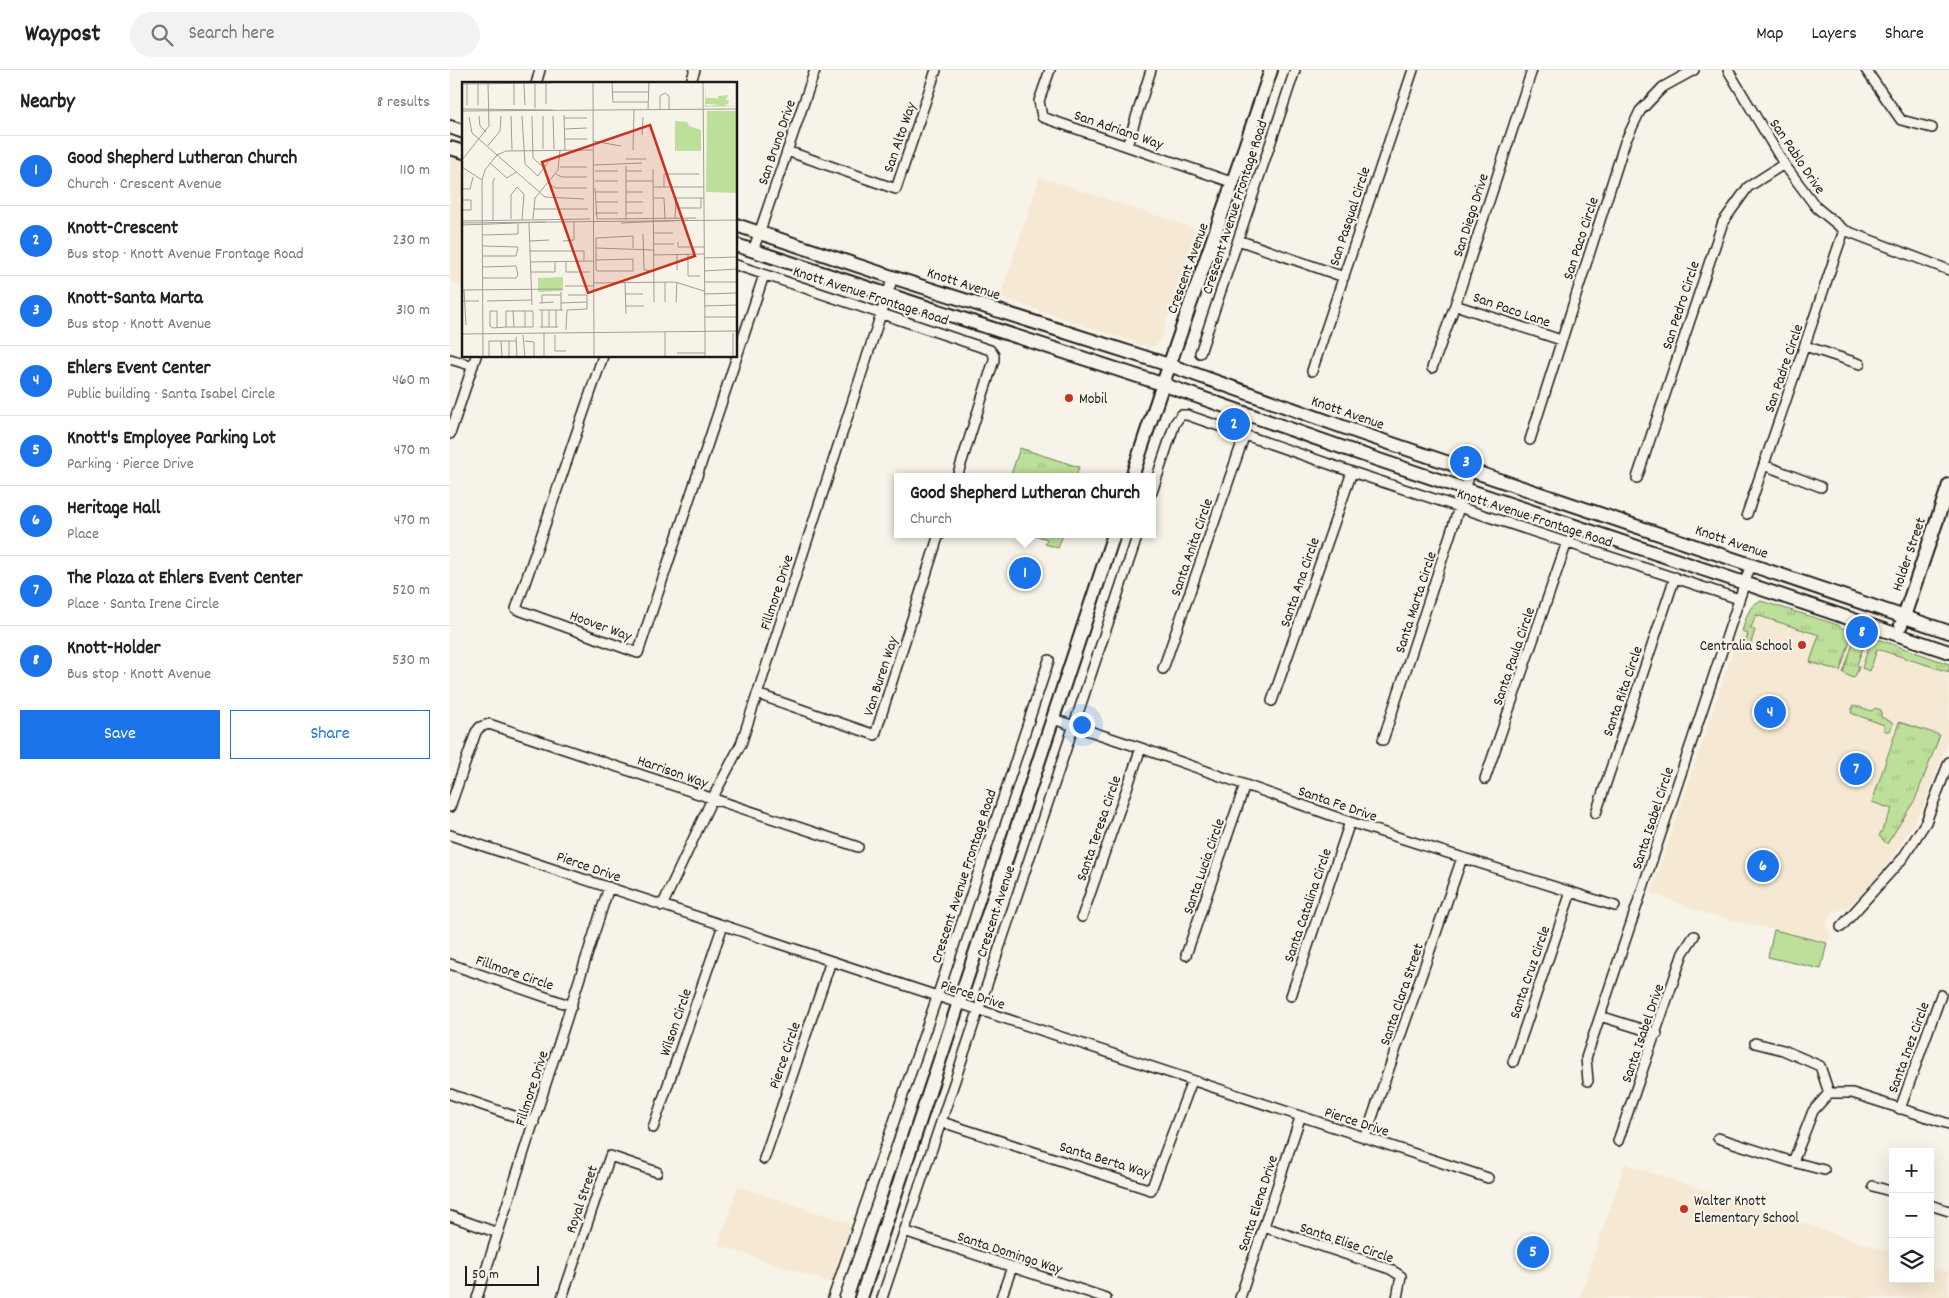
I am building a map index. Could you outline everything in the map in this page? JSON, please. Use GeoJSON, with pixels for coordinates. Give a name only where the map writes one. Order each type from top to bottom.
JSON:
{"type":"FeatureCollection","features":[{"type":"Feature","properties":{"kind":"main road","name":"Crescent Avenue"},"geometry":{"type":"LineString","coordinates":[[1133,473],[1162,384],[1234,183],[1271,70]]}},
{"type":"Feature","properties":{"kind":"main road"},"geometry":{"type":"LineString","coordinates":[[450,127],[462,131]]}},
{"type":"Feature","properties":{"kind":"main road","name":"Knott Avenue"},"geometry":{"type":"LineString","coordinates":[[738,226],[1169,365],[1471,471],[1949,632]]}},
{"type":"Feature","properties":{"kind":"main road"},"geometry":{"type":"LineString","coordinates":[[738,247],[1162,384],[1358,453],[1949,652]]}},
{"type":"Feature","properties":{"kind":"main road"},"geometry":{"type":"LineString","coordinates":[[997,331],[1003,312]]}},
{"type":"Feature","properties":{"kind":"main road","name":"Holder Street"},"geometry":{"type":"LineString","coordinates":[[1897,634],[1949,485]]}},
{"type":"Feature","properties":{"kind":"main road","name":"Crescent Avenue"},"geometry":{"type":"LineString","coordinates":[[861,1298],[1113,538]]}},
{"type":"Feature","properties":{"kind":"street"},"geometry":{"type":"LineString","coordinates":[[691,82],[695,70]]}},
{"type":"Feature","properties":{"kind":"street","name":"San Bruno Drive"},"geometry":{"type":"LineString","coordinates":[[753,251],[815,70]]}},
{"type":"Feature","properties":{"kind":"street","name":"San Alto Way"},"geometry":{"type":"LineString","coordinates":[[787,151],[896,189],[936,70]]}},
{"type":"Feature","properties":{"kind":"street","name":"San Adriano Way"},"geometry":{"type":"LineString","coordinates":[[1050,70],[1039,101],[1042,117],[1234,183]]}},
{"type":"Feature","properties":{"kind":"street"},"geometry":{"type":"LineString","coordinates":[[1126,146],[1151,70]]}},
{"type":"Feature","properties":{"kind":"street","name":"Crescent Avenue Frontage Road"},"geometry":{"type":"LineString","coordinates":[[1200,353],[1294,70]]}},
{"type":"Feature","properties":{"kind":"street","name":"San Pasqual Circle"},"geometry":{"type":"LineString","coordinates":[[1312,371],[1413,70]]}},
{"type":"Feature","properties":{"kind":"street","name":"San Diego Drive"},"geometry":{"type":"LineString","coordinates":[[1432,368],[1455,305],[1532,70]]}},
{"type":"Feature","properties":{"kind":"street","name":"San Paco Circle"},"geometry":{"type":"LineString","coordinates":[[1530,440],[1626,142],[1640,111],[1663,87],[1694,70]]}},
{"type":"Feature","properties":{"kind":"street","name":"San Pablo Drive"},"geometry":{"type":"LineString","coordinates":[[1728,70],[1784,164],[1816,207],[1844,230],[1949,270]]}},
{"type":"Feature","properties":{"kind":"street"},"geometry":{"type":"LineString","coordinates":[[1878,70],[1868,72],[1901,120],[1932,128]]}},
{"type":"Feature","properties":{"kind":"street","name":"San Pedro Circle"},"geometry":{"type":"LineString","coordinates":[[1637,478],[1723,222],[1748,187],[1784,164]]}},
{"type":"Feature","properties":{"kind":"street","name":"San Padre Circle"},"geometry":{"type":"LineString","coordinates":[[1747,514],[1844,230]]}},
{"type":"Feature","properties":{"kind":"street"},"geometry":{"type":"LineString","coordinates":[[1238,240],[1344,277]]}},
{"type":"Feature","properties":{"kind":"street","name":"Knott Avenue Frontage Road"},"geometry":{"type":"LineString","coordinates":[[738,266],[882,312],[990,350],[994,355],[994,360],[958,473]]}},
{"type":"Feature","properties":{"kind":"street","name":"Hoover Way"},"geometry":{"type":"LineString","coordinates":[[738,353],[764,275]]}},
{"type":"Feature","properties":{"kind":"street","name":"Fillmore Drive"},"geometry":{"type":"LineString","coordinates":[[662,906],[712,798],[741,744],[893,277]]}},
{"type":"Feature","properties":{"kind":"street","name":"San Paco Lane"},"geometry":{"type":"LineString","coordinates":[[1455,305],[1561,340]]}},
{"type":"Feature","properties":{"kind":"street"},"geometry":{"type":"LineString","coordinates":[[1805,346],[1860,364]]}},
{"type":"Feature","properties":{"kind":"street"},"geometry":{"type":"LineString","coordinates":[[450,358],[473,366]]}},
{"type":"Feature","properties":{"kind":"street"},"geometry":{"type":"LineString","coordinates":[[450,434],[475,358]]}},
{"type":"Feature","properties":{"kind":"street","name":"Hoover Way"},"geometry":{"type":"LineString","coordinates":[[602,358],[516,609],[638,652],[736,358]]}},
{"type":"Feature","properties":{"kind":"street","name":"Knott Avenue Frontage Road"},"geometry":{"type":"LineString","coordinates":[[1156,480],[1176,423],[1181,415],[1188,415],[1352,472],[1740,599]]}},
{"type":"Feature","properties":{"kind":"street","name":"Santa Anita Circle"},"geometry":{"type":"LineString","coordinates":[[1163,669],[1245,434]]}},
{"type":"Feature","properties":{"kind":"street"},"geometry":{"type":"LineString","coordinates":[[1764,466],[1821,487]]}},
{"type":"Feature","properties":{"kind":"street","name":"Santa Marta Circle"},"geometry":{"type":"LineString","coordinates":[[1383,740],[1471,471]]}},
{"type":"Feature","properties":{"kind":"street","name":"Santa Ana Circle"},"geometry":{"type":"LineString","coordinates":[[1272,701],[1352,472]]}},
{"type":"Feature","properties":{"kind":"street","name":"Van Buren Way"},"geometry":{"type":"LineString","coordinates":[[757,694],[876,735],[938,538]]}},
{"type":"Feature","properties":{"kind":"street","name":"Crescent Avenue"},"geometry":{"type":"LineString","coordinates":[[882,1298],[1137,538]]}},
{"type":"Feature","properties":{"kind":"street","name":"Santa Paula Circle"},"geometry":{"type":"LineString","coordinates":[[1485,779],[1567,542]]}},
{"type":"Feature","properties":{"kind":"street","name":"Santa Isabel Circle"},"geometry":{"type":"LineString","coordinates":[[1588,1081],[1586,1058],[1751,564]]}},
{"type":"Feature","properties":{"kind":"street","name":"Santa Rita Circle"},"geometry":{"type":"LineString","coordinates":[[1596,813],[1675,577]]}},
{"type":"Feature","properties":{"kind":"street","name":"Crescent Avenue Frontage Road"},"geometry":{"type":"LineString","coordinates":[[833,1298],[937,997],[1049,660]]}},
{"type":"Feature","properties":{"kind":"street","name":"Santa Fe Drive"},"geometry":{"type":"LineString","coordinates":[[1053,719],[1350,822],[1615,906]]}},
{"type":"Feature","properties":{"kind":"street","name":"Harrison Way"},"geometry":{"type":"LineString","coordinates":[[450,807],[478,725],[495,725],[858,847]]}},
{"type":"Feature","properties":{"kind":"street","name":"Santa Teresa Circle"},"geometry":{"type":"LineString","coordinates":[[1082,917],[1140,748]]}},
{"type":"Feature","properties":{"kind":"street"},"geometry":{"type":"LineString","coordinates":[[1841,927],[1903,858],[1926,822],[1949,762]]}},
{"type":"Feature","properties":{"kind":"street","name":"Santa Lucia Circle"},"geometry":{"type":"LineString","coordinates":[[1186,955],[1245,785]]}},
{"type":"Feature","properties":{"kind":"street","name":"Santa Catalina Circle"},"geometry":{"type":"LineString","coordinates":[[1291,996],[1350,822]]}},
{"type":"Feature","properties":{"kind":"street","name":"Pierce Drive"},"geometry":{"type":"LineString","coordinates":[[450,835],[1300,1118],[1488,1178]]}},
{"type":"Feature","properties":{"kind":"street","name":"Santa Clara Street"},"geometry":{"type":"LineString","coordinates":[[1365,1138],[1462,858]]}},
{"type":"Feature","properties":{"kind":"street","name":"Fillmore Drive"},"geometry":{"type":"LineString","coordinates":[[477,1298],[610,887]]}},
{"type":"Feature","properties":{"kind":"street","name":"Santa Cruz Circle"},"geometry":{"type":"LineString","coordinates":[[1513,1062],[1571,892]]}},
{"type":"Feature","properties":{"kind":"street","name":"Wilson Circle"},"geometry":{"type":"LineString","coordinates":[[653,1128],[723,925]]}},
{"type":"Feature","properties":{"kind":"street","name":"Santa Isabel Drive"},"geometry":{"type":"LineString","coordinates":[[1618,1141],[1657,1034],[1683,953],[1694,936]]}},
{"type":"Feature","properties":{"kind":"street","name":"Pierce Circle"},"geometry":{"type":"LineString","coordinates":[[764,1159],[831,961]]}},
{"type":"Feature","properties":{"kind":"street","name":"Fillmore Circle"},"geometry":{"type":"LineString","coordinates":[[450,964],[572,1006]]}},
{"type":"Feature","properties":{"kind":"street","name":"Santa Inez Circle"},"geometry":{"type":"LineString","coordinates":[[1900,1109],[1942,995]]}},
{"type":"Feature","properties":{"kind":"street"},"geometry":{"type":"LineString","coordinates":[[1600,1016],[1657,1034]]}},
{"type":"Feature","properties":{"kind":"street"},"geometry":{"type":"LineString","coordinates":[[1755,1043],[1783,1050],[1820,1066],[1829,1093]]}},
{"type":"Feature","properties":{"kind":"street","name":"Santa Berta Way"},"geometry":{"type":"LineString","coordinates":[[942,1122],[1151,1190],[1192,1081]]}},
{"type":"Feature","properties":{"kind":"street"},"geometry":{"type":"LineString","coordinates":[[1793,1162],[1813,1112],[1829,1093],[1852,1093],[1949,1124]]}},
{"type":"Feature","properties":{"kind":"street"},"geometry":{"type":"LineString","coordinates":[[450,1094],[534,1123]]}},
{"type":"Feature","properties":{"kind":"street","name":"Santa Elena Drive"},"geometry":{"type":"LineString","coordinates":[[1240,1298],[1300,1118]]}},
{"type":"Feature","properties":{"kind":"street"},"geometry":{"type":"LineString","coordinates":[[1718,1138],[1824,1170]]}},
{"type":"Feature","properties":{"kind":"street","name":"Royal Street"},"geometry":{"type":"LineString","coordinates":[[562,1298],[610,1156],[657,1172]]}},
{"type":"Feature","properties":{"kind":"street"},"geometry":{"type":"LineString","coordinates":[[1873,1186],[1889,1191]]}},
{"type":"Feature","properties":{"kind":"street"},"geometry":{"type":"LineString","coordinates":[[1934,1206],[1949,1212]]}},
{"type":"Feature","properties":{"kind":"street"},"geometry":{"type":"LineString","coordinates":[[450,1216],[498,1233]]}},
{"type":"Feature","properties":{"kind":"street","name":"Santa Elise Circle"},"geometry":{"type":"LineString","coordinates":[[1264,1228],[1390,1269],[1401,1276],[1397,1298]]}},
{"type":"Feature","properties":{"kind":"street","name":"Santa Domingo Way"},"geometry":{"type":"LineString","coordinates":[[904,1231],[1106,1298]]}},
{"type":"Feature","properties":{"kind":"street"},"geometry":{"type":"LineString","coordinates":[[1002,1298],[1012,1267]]}},
{"type":"Feature","properties":{"kind":"shaded area"},"geometry":{"type":"Polygon","coordinates":[[[450,155],[462,158],[462,286],[450,282],[450,155]]]}},
{"type":"Feature","properties":{"kind":"shaded area"},"geometry":{"type":"Polygon","coordinates":[[[1040,177],[1197,229],[1160,340],[1155,345],[1148,347],[1000,297],[1040,177]]]}},
{"type":"Feature","properties":{"kind":"shaded area"},"geometry":{"type":"Polygon","coordinates":[[[1761,601],[1949,663],[1949,738],[1926,802],[1899,847],[1875,881],[1849,907],[1835,911],[1830,915],[1826,925],[1830,938],[1826,942],[1709,915],[1651,893],[1739,633],[1742,631],[1750,607],[1755,602],[1761,601]]]}},
{"type":"Feature","properties":{"kind":"shaded area","name":"Walter Knott Elementary School"},"geometry":{"type":"Polygon","coordinates":[[[1625,1164],[1889,1252],[1889,1283],[1934,1283],[1934,1267],[1949,1272],[1949,1298],[1580,1298],[1625,1164]]]}},
{"type":"Feature","properties":{"kind":"shaded area"},"geometry":{"type":"Polygon","coordinates":[[[738,1186],[855,1225],[835,1284],[718,1245],[738,1186]]]}},
{"type":"Feature","properties":{"kind":"green space"},"geometry":{"type":"Polygon","coordinates":[[[1020,448],[1079,467],[1077,473],[1011,473],[1020,448]]]}},
{"type":"Feature","properties":{"kind":"green space"},"geometry":{"type":"Polygon","coordinates":[[[1044,538],[1062,538],[1058,548],[1045,544],[1047,539],[1044,538]]]}},
{"type":"Feature","properties":{"kind":"green space"},"geometry":{"type":"Polygon","coordinates":[[[1761,601],[1850,629],[1853,632],[1840,671],[1810,662],[1819,635],[1756,615],[1751,628],[1755,630],[1750,646],[1745,644],[1748,634],[1742,631],[1746,617],[1753,605],[1761,601]]]}},
{"type":"Feature","properties":{"kind":"green space"},"geometry":{"type":"Polygon","coordinates":[[[1857,632],[1861,633],[1859,640],[1863,647],[1857,665],[1859,667],[1853,678],[1843,673],[1857,632]]]}},
{"type":"Feature","properties":{"kind":"green space"},"geometry":{"type":"Polygon","coordinates":[[[1872,637],[1949,664],[1949,672],[1877,649],[1870,671],[1862,668],[1872,637]]]}},
{"type":"Feature","properties":{"kind":"green space"},"geometry":{"type":"Polygon","coordinates":[[[1853,705],[1872,711],[1875,708],[1881,710],[1881,717],[1893,723],[1890,731],[1884,731],[1884,725],[1851,713],[1853,705]]]}},
{"type":"Feature","properties":{"kind":"green space"},"geometry":{"type":"Polygon","coordinates":[[[1899,722],[1940,735],[1915,800],[1887,844],[1879,836],[1892,809],[1872,802],[1899,722]]]}},
{"type":"Feature","properties":{"kind":"green space"},"geometry":{"type":"Polygon","coordinates":[[[1774,930],[1827,943],[1821,969],[1768,957],[1774,930]]]}},
{"type":"Feature","properties":{"kind":"place","name":"Mobil"},"geometry":{"type":"Point","coordinates":[1069,398]}},
{"type":"Feature","properties":{"kind":"place","name":"Knott-Crescent"},"geometry":{"type":"Point","coordinates":[1234,424]}},
{"type":"Feature","properties":{"kind":"place","name":"Knott-Santa Marta"},"geometry":{"type":"Point","coordinates":[1466,462]}},
{"type":"Feature","properties":{"kind":"place","name":"Good Shepherd Lutheran Church"},"geometry":{"type":"Point","coordinates":[1025,573]}},
{"type":"Feature","properties":{"kind":"place","name":"Knott-Holder"},"geometry":{"type":"Point","coordinates":[1862,632]}},
{"type":"Feature","properties":{"kind":"place","name":"Centralia School"},"geometry":{"type":"Point","coordinates":[1802,645]}},
{"type":"Feature","properties":{"kind":"place","name":"Ehlers Event Center"},"geometry":{"type":"Point","coordinates":[1770,712]}},
{"type":"Feature","properties":{"kind":"place","name":"The Plaza at Ehlers Event Center"},"geometry":{"type":"Point","coordinates":[1856,769]}},
{"type":"Feature","properties":{"kind":"place","name":"Heritage Hall"},"geometry":{"type":"Point","coordinates":[1763,866]}},
{"type":"Feature","properties":{"kind":"place","name":"Walter Knott Elementary School"},"geometry":{"type":"Point","coordinates":[1684,1209]}},
{"type":"Feature","properties":{"kind":"place","name":"Knott's Employee Parking Lot"},"geometry":{"type":"Point","coordinates":[1533,1252]}}]}
